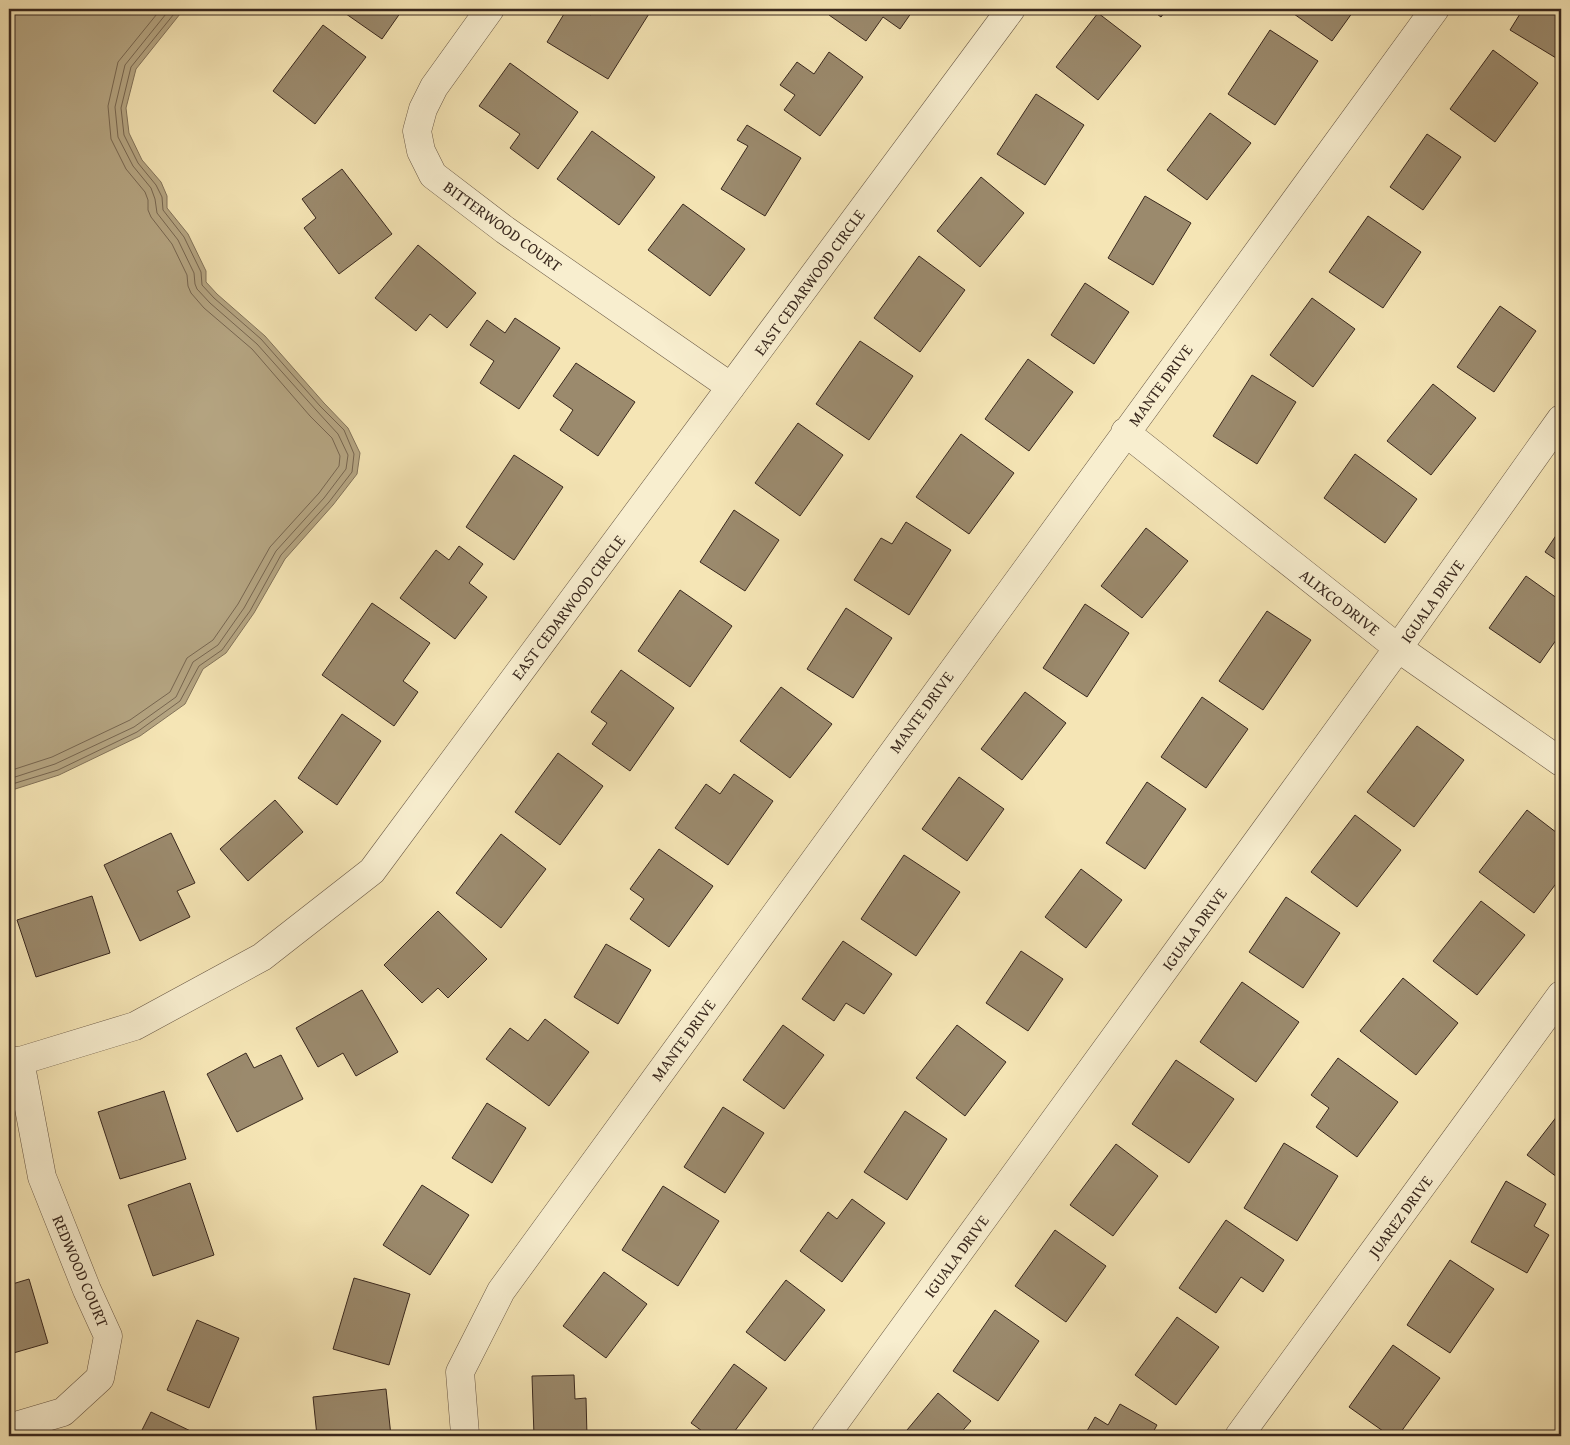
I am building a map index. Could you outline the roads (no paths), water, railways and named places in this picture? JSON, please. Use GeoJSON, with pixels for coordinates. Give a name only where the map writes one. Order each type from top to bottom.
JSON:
{"type":"FeatureCollection","features":[{"type":"Feature","properties":{"kind":"street","name":"BITTERWOOD COURT"},"geometry":{"type":"LineString","coordinates":[[490,9],[434,87],[423,109],[416,131],[421,151],[433,175],[505,230],[731,386]]}},
{"type":"Feature","properties":{"kind":"street","name":"EAST CEDARWOOD CIRCLE"},"geometry":{"type":"LineString","coordinates":[[14,1061],[135,1026],[262,957],[372,871],[1010,9]]}},
{"type":"Feature","properties":{"kind":"street","name":"MANTE DRIVE"},"geometry":{"type":"LineString","coordinates":[[466,1436],[460,1372],[501,1291],[1435,9]]}},
{"type":"Feature","properties":{"kind":"street","name":"IGUALA DRIVE"},"geometry":{"type":"LineString","coordinates":[[825,1436],[1398,648],[1561,419]]}},
{"type":"Feature","properties":{"kind":"street","name":"ALIXCO DRIVE"},"geometry":{"type":"LineString","coordinates":[[1125,432],[1398,648],[1561,762]]}},
{"type":"Feature","properties":{"kind":"street","name":"JUAREZ DRIVE"},"geometry":{"type":"LineString","coordinates":[[1239,1436],[1561,995]]}},
{"type":"Feature","properties":{"kind":"street","name":"REDWOOD COURT"},"geometry":{"type":"LineString","coordinates":[[9,1428],[63,1412],[100,1378],[108,1336],[87,1290],[42,1177],[14,1061]]}},
{"type":"Feature","properties":{"kind":"water"},"geometry":{"type":"Polygon","coordinates":[[[9,9],[184,9],[136,69],[126,108],[129,133],[142,160],[161,182],[167,196],[167,208],[188,234],[206,271],[206,282],[265,336],[348,428],[360,453],[357,474],[333,505],[285,559],[254,613],[226,653],[203,669],[185,704],[140,736],[59,775],[9,791],[9,9]]]}}]}
